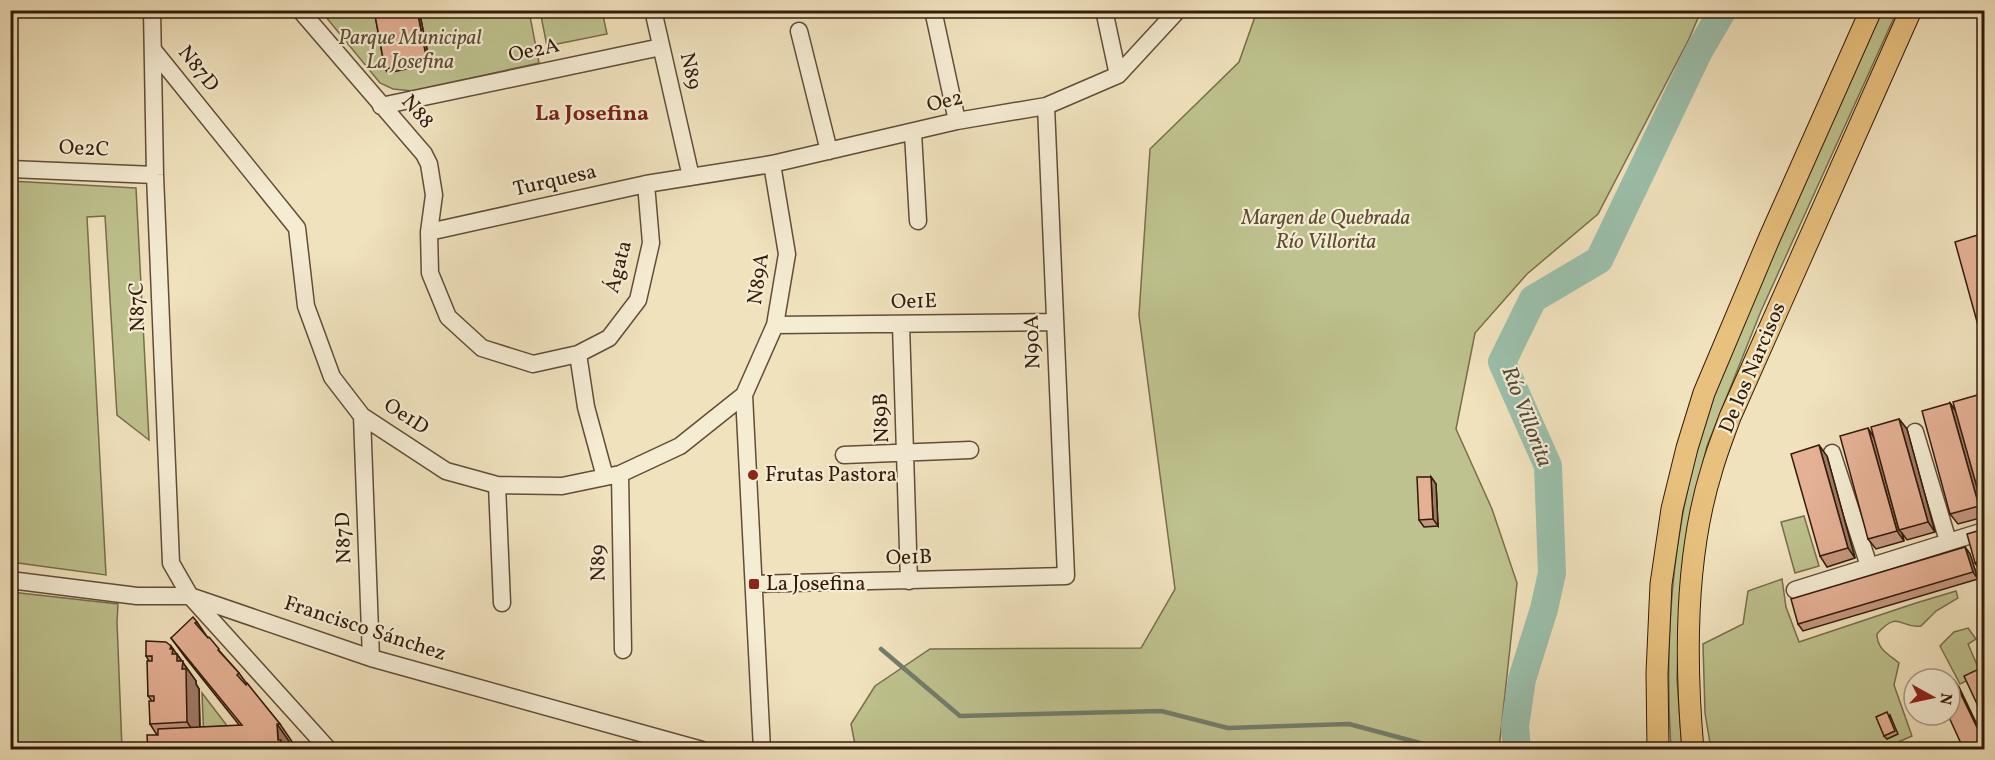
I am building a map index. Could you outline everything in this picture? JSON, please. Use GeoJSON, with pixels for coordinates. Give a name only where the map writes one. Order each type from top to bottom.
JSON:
{"type":"FeatureCollection","features":[{"type":"Feature","properties":{"kind":"main road","name":"De los Narcisos"},"geometry":{"type":"LineString","coordinates":[[1658,750],[1657,674],[1661,584],[1672,509],[1687,448],[1713,371],[1871,10]]}},
{"type":"Feature","properties":{"kind":"main road","name":"De los Narcisos"},"geometry":{"type":"LineString","coordinates":[[1693,750],[1689,673],[1691,586],[1698,533],[1712,470],[1730,417],[1911,10]]}},
{"type":"Feature","properties":{"kind":"street","name":"N87C"},"geometry":{"type":"LineString","coordinates":[[152,10],[155,175],[171,563],[190,596]]}},
{"type":"Feature","properties":{"kind":"street","name":"N88"},"geometry":{"type":"LineString","coordinates":[[300,10],[424,154],[429,164],[434,195],[429,232]]}},
{"type":"Feature","properties":{"kind":"street","name":"N89"},"geometry":{"type":"LineString","coordinates":[[653,10],[691,177]]}},
{"type":"Feature","properties":{"kind":"street"},"geometry":{"type":"LineString","coordinates":[[933,10],[957,121]]}},
{"type":"Feature","properties":{"kind":"street"},"geometry":{"type":"LineString","coordinates":[[1104,10],[1118,75]]}},
{"type":"Feature","properties":{"kind":"street","name":"Oe2"},"geometry":{"type":"LineString","coordinates":[[691,177],[772,164],[957,121],[1046,106],[1118,75],[1178,10]]}},
{"type":"Feature","properties":{"kind":"street"},"geometry":{"type":"LineString","coordinates":[[800,31],[829,151]]}},
{"type":"Feature","properties":{"kind":"street","name":"Oe2A"},"geometry":{"type":"LineString","coordinates":[[381,106],[661,47]]}},
{"type":"Feature","properties":{"kind":"street","name":"N87D"},"geometry":{"type":"LineString","coordinates":[[154,51],[297,228]]}},
{"type":"Feature","properties":{"kind":"street","name":"N90A"},"geometry":{"type":"LineString","coordinates":[[1046,106],[1066,576]]}},
{"type":"Feature","properties":{"kind":"street"},"geometry":{"type":"LineString","coordinates":[[913,133],[918,221]]}},
{"type":"Feature","properties":{"kind":"street","name":"N89A"},"geometry":{"type":"LineString","coordinates":[[754,584],[744,395],[775,326],[787,254],[772,164]]}},
{"type":"Feature","properties":{"kind":"street","name":"Oe2C"},"geometry":{"type":"LineString","coordinates":[[10,168],[155,175]]}},
{"type":"Feature","properties":{"kind":"street","name":"Turquesa"},"geometry":{"type":"LineString","coordinates":[[429,232],[646,184],[691,177]]}},
{"type":"Feature","properties":{"kind":"street","name":"Ágata"},"geometry":{"type":"LineString","coordinates":[[429,232],[430,273],[448,317],[482,348],[533,364],[578,354],[609,338],[638,300],[651,243],[646,184]]}},
{"type":"Feature","properties":{"kind":"street","name":"Oe1D"},"geometry":{"type":"LineString","coordinates":[[297,228],[306,306],[332,377],[362,416],[446,471],[496,485],[562,486],[612,475]]}},
{"type":"Feature","properties":{"kind":"street","name":"Oe1E"},"geometry":{"type":"LineString","coordinates":[[775,326],[901,326],[1054,322]]}},
{"type":"Feature","properties":{"kind":"street","name":"N89B"},"geometry":{"type":"LineString","coordinates":[[901,326],[909,581]]}},
{"type":"Feature","properties":{"kind":"street","name":"N89"},"geometry":{"type":"LineString","coordinates":[[578,354],[586,407],[612,475],[623,650]]}},
{"type":"Feature","properties":{"kind":"street","name":"N89A"},"geometry":{"type":"LineString","coordinates":[[612,475],[680,446],[744,395]]}},
{"type":"Feature","properties":{"kind":"street","name":"N87D"},"geometry":{"type":"LineString","coordinates":[[362,416],[371,658]]}},
{"type":"Feature","properties":{"kind":"street"},"geometry":{"type":"LineString","coordinates":[[1915,432],[1948,541]]}},
{"type":"Feature","properties":{"kind":"street"},"geometry":{"type":"LineString","coordinates":[[844,455],[970,450]]}},
{"type":"Feature","properties":{"kind":"street"},"geometry":{"type":"LineString","coordinates":[[1832,453],[1869,566]]}},
{"type":"Feature","properties":{"kind":"street"},"geometry":{"type":"LineString","coordinates":[[496,485],[502,603]]}},
{"type":"Feature","properties":{"kind":"street"},"geometry":{"type":"LineString","coordinates":[[1795,590],[1984,531]]}},
{"type":"Feature","properties":{"kind":"street","name":"Oe1B"},"geometry":{"type":"LineString","coordinates":[[754,584],[1066,576]]}},
{"type":"Feature","properties":{"kind":"street","name":"Francisco Sánchez"},"geometry":{"type":"LineString","coordinates":[[10,580],[137,596],[190,596],[371,658],[702,750]]}},
{"type":"Feature","properties":{"kind":"street"},"geometry":{"type":"LineString","coordinates":[[754,584],[762,750]]}},
{"type":"Feature","properties":{"kind":"street"},"geometry":{"type":"LineString","coordinates":[[190,596],[328,750]]}},
{"type":"Feature","properties":{"kind":"green space","name":"Parque Municipal La Josefina"},"geometry":{"type":"Polygon","coordinates":[[[321,11],[529,11],[539,63],[413,91],[393,89],[380,83],[321,11]]]}},
{"type":"Feature","properties":{"kind":"green space"},"geometry":{"type":"Polygon","coordinates":[[[540,11],[602,11],[607,34],[547,46],[540,11]]]}},
{"type":"Feature","properties":{"kind":"green space","name":"Margen de Quebrada Río Villorita"},"geometry":{"type":"Polygon","coordinates":[[[1257,11],[1701,11],[1689,39],[1598,214],[1527,274],[1475,333],[1456,429],[1492,509],[1517,583],[1499,749],[856,750],[851,724],[875,686],[930,649],[1141,648],[1175,589],[1139,315],[1150,149],[1239,62],[1257,11]]]}},
{"type":"Feature","properties":{"kind":"green space"},"geometry":{"type":"Polygon","coordinates":[[[1882,11],[1897,11],[1761,311],[1707,446],[1696,492],[1680,590],[1677,679],[1682,749],[1671,750],[1669,643],[1674,571],[1685,501],[1700,438],[1741,327],[1882,11]]]}},
{"type":"Feature","properties":{"kind":"green space"},"geometry":{"type":"Polygon","coordinates":[[[10,181],[136,188],[149,440],[117,415],[105,216],[87,217],[106,575],[11,562],[10,181]]]}},
{"type":"Feature","properties":{"kind":"green space"},"geometry":{"type":"Polygon","coordinates":[[[1804,516],[1819,566],[1795,573],[1781,522],[1804,516]]]}},
{"type":"Feature","properties":{"kind":"green space"},"geometry":{"type":"Polygon","coordinates":[[[1782,579],[1786,607],[1799,642],[1956,591],[1958,598],[1936,611],[1921,626],[1895,621],[1877,634],[1881,647],[1899,663],[1894,685],[1902,708],[1902,727],[1909,727],[1912,736],[1882,749],[1711,749],[1705,713],[1703,644],[1743,624],[1748,591],[1782,579]]]}},
{"type":"Feature","properties":{"kind":"green space"},"geometry":{"type":"Polygon","coordinates":[[[11,592],[118,604],[122,749],[11,749],[11,592]]]}},
{"type":"Feature","properties":{"kind":"green space"},"geometry":{"type":"Polygon","coordinates":[[[1968,628],[1976,639],[1968,644],[1981,674],[1962,683],[1962,667],[1951,667],[1940,646],[1954,632],[1968,628]]]}},
{"type":"Feature","properties":{"kind":"green space"},"geometry":{"type":"Polygon","coordinates":[[[202,693],[238,740],[204,742],[202,693]]]}},
{"type":"Feature","properties":{"kind":"building"},"geometry":{"type":"Polygon","coordinates":[[[374,10],[417,10],[427,61],[385,69],[374,10]]]}},
{"type":"Feature","properties":{"kind":"building"},"geometry":{"type":"Polygon","coordinates":[[[1984,233],[1984,347],[1955,242],[1984,233]]]}},
{"type":"Feature","properties":{"kind":"building"},"geometry":{"type":"Polygon","coordinates":[[[1981,394],[1984,405],[1984,504],[1982,505],[1953,402],[1981,394]]]}},
{"type":"Feature","properties":{"kind":"building"},"geometry":{"type":"Polygon","coordinates":[[[1950,403],[1979,506],[1950,514],[1922,411],[1950,403]]]}},
{"type":"Feature","properties":{"kind":"building"},"geometry":{"type":"Polygon","coordinates":[[[1899,419],[1928,522],[1899,530],[1871,427],[1899,419]]]}},
{"type":"Feature","properties":{"kind":"building"},"geometry":{"type":"Polygon","coordinates":[[[1868,428],[1897,531],[1868,539],[1840,436],[1868,428]]]}},
{"type":"Feature","properties":{"kind":"building"},"geometry":{"type":"Polygon","coordinates":[[[1819,445],[1848,548],[1820,556],[1791,454],[1819,445]]]}},
{"type":"Feature","properties":{"kind":"building"},"geometry":{"type":"Polygon","coordinates":[[[1417,477],[1431,477],[1433,519],[1419,520],[1417,477]]]}},
{"type":"Feature","properties":{"kind":"building"},"geometry":{"type":"Polygon","coordinates":[[[1984,529],[1984,560],[1975,563],[1967,534],[1984,529]]]}},
{"type":"Feature","properties":{"kind":"building"},"geometry":{"type":"Polygon","coordinates":[[[1965,547],[1973,572],[1798,624],[1791,599],[1965,547]]]}},
{"type":"Feature","properties":{"kind":"building"},"geometry":{"type":"Polygon","coordinates":[[[193,617],[197,622],[195,623],[239,673],[237,675],[246,685],[247,683],[280,724],[277,724],[278,740],[281,740],[279,750],[148,750],[147,735],[158,735],[158,729],[242,725],[171,638],[193,617]]]}},
{"type":"Feature","properties":{"kind":"building"},"geometry":{"type":"Polygon","coordinates":[[[146,641],[166,642],[171,646],[170,649],[173,649],[172,654],[177,654],[177,661],[183,661],[182,669],[186,669],[187,722],[150,724],[149,701],[154,701],[154,696],[148,696],[147,661],[152,661],[152,656],[146,656],[146,641]]]}},
{"type":"Feature","properties":{"kind":"building"},"geometry":{"type":"Polygon","coordinates":[[[1983,667],[1984,671],[1984,719],[1964,676],[1983,667]]]}},
{"type":"Feature","properties":{"kind":"building"},"geometry":{"type":"Polygon","coordinates":[[[1962,697],[1984,742],[1984,750],[1964,750],[1953,727],[1962,727],[1962,697]]]}},
{"type":"Feature","properties":{"kind":"building"},"geometry":{"type":"Polygon","coordinates":[[[1887,712],[1895,731],[1884,736],[1876,717],[1887,712]]]}},
{"type":"Feature","properties":{"kind":"waterway","name":"Río Villorita"},"geometry":{"type":"LineString","coordinates":[[1517,750],[1515,726],[1522,679],[1544,609],[1552,573],[1548,466],[1502,362],[1533,299],[1599,260],[1699,51],[1723,10]]}},
{"type":"Feature","properties":{"kind":"waterway"},"geometry":{"type":"LineString","coordinates":[[881,649],[960,716],[1161,711],[1228,728],[1349,724],[1446,750]]}},
{"type":"Feature","properties":{"kind":"place","name":"Frutas Pastora"},"geometry":{"type":"Point","coordinates":[753,475]}},
{"type":"Feature","properties":{"kind":"place","name":"La Josefina"},"geometry":{"type":"Point","coordinates":[754,584]}},
{"type":"Feature","properties":{"kind":"district","name":"La Josefina"},"geometry":{"type":"Point","coordinates":[592,114]}}]}
